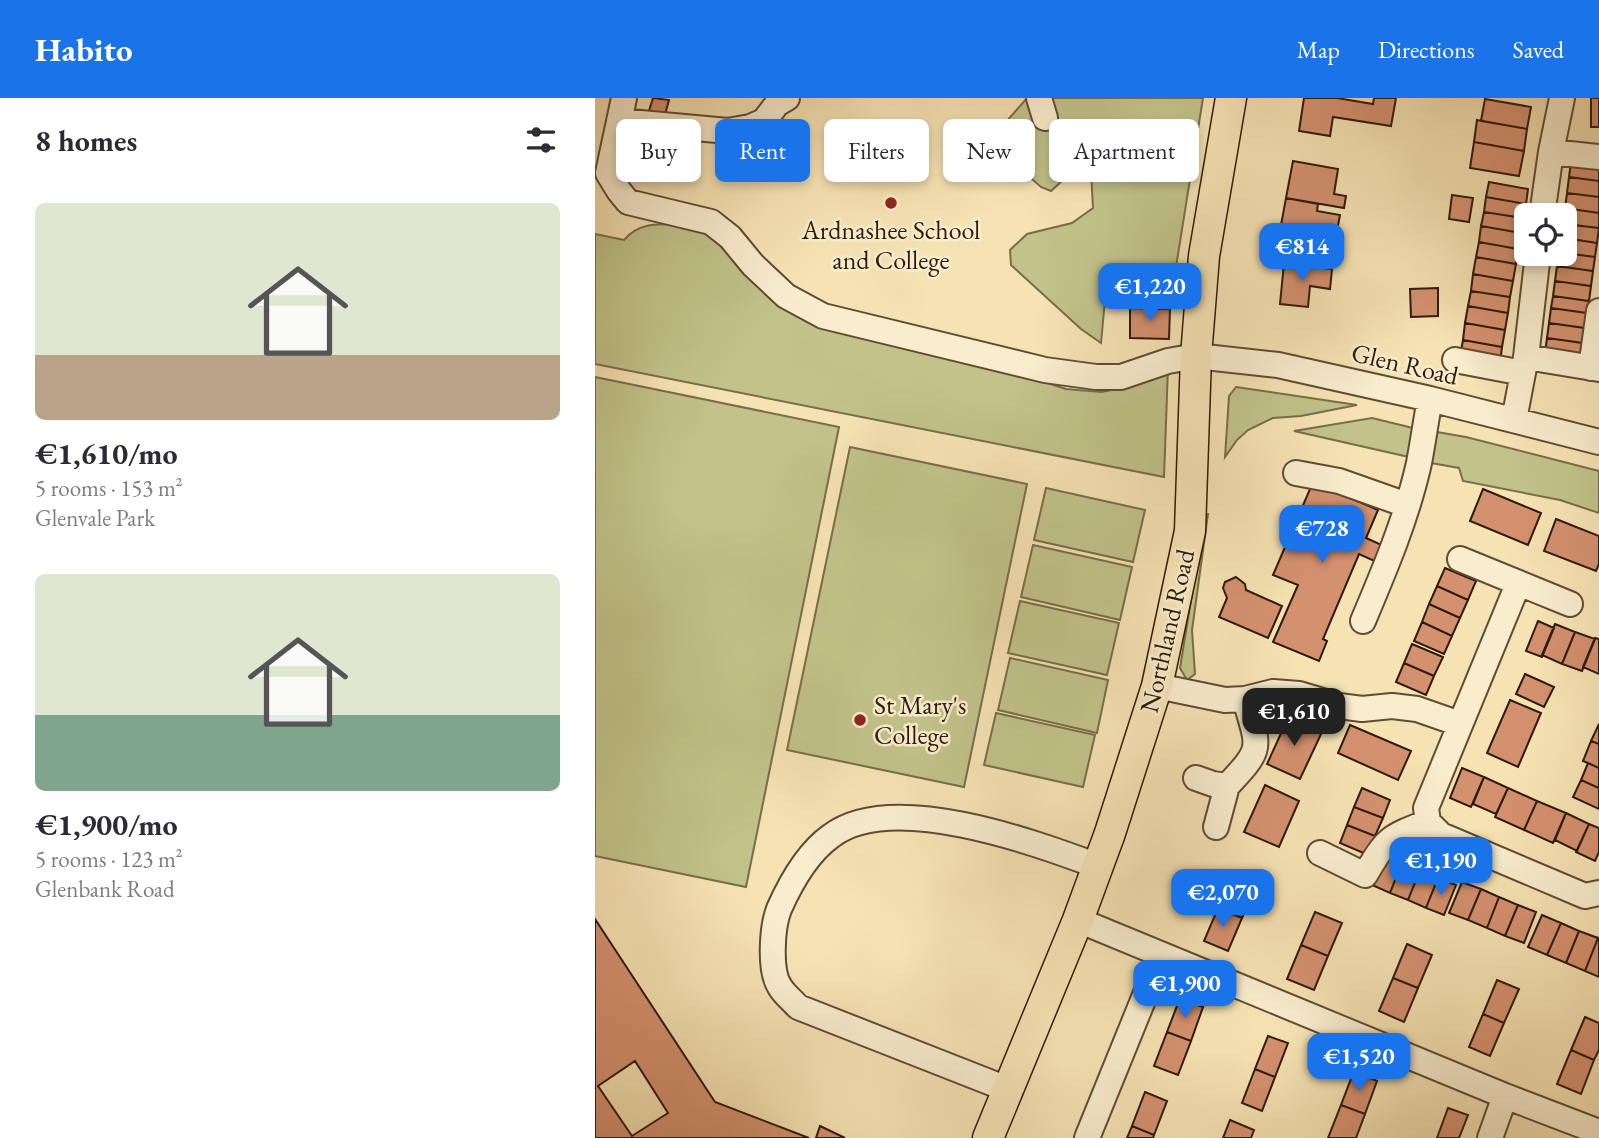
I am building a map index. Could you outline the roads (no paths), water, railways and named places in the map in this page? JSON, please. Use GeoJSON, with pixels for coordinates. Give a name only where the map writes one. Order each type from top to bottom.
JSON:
{"type":"FeatureCollection","features":[{"type":"Feature","properties":{"kind":"main road","name":"Northland Road"},"geometry":{"type":"LineString","coordinates":[[988,1138],[1078,920],[1110,833],[1157,686],[1190,531],[1196,356],[1204,256],[1231,98]]}},
{"type":"Feature","properties":{"kind":"street"},"geometry":{"type":"LineString","coordinates":[[622,109],[728,131],[750,128],[764,121],[777,104],[787,98]]}},
{"type":"Feature","properties":{"kind":"street"},"geometry":{"type":"LineString","coordinates":[[1544,203],[1562,98]]}},
{"type":"Feature","properties":{"kind":"street","name":"Glen Road"},"geometry":{"type":"LineString","coordinates":[[622,109],[608,173],[628,202],[711,222],[730,237],[753,265],[786,296],[824,316],[1045,370],[1096,377],[1121,377],[1168,361],[1196,356],[1277,365],[1430,399],[1599,442]]}},
{"type":"Feature","properties":{"kind":"street"},"geometry":{"type":"LineString","coordinates":[[1551,152],[1599,157]]}},
{"type":"Feature","properties":{"kind":"street"},"geometry":{"type":"LineString","coordinates":[[1514,420],[1525,365],[1537,266]]}},
{"type":"Feature","properties":{"kind":"street"},"geometry":{"type":"LineString","coordinates":[[1455,360],[1595,368],[1599,311]]}},
{"type":"Feature","properties":{"kind":"street"},"geometry":{"type":"LineString","coordinates":[[1363,621],[1393,549],[1407,505],[1430,399]]}},
{"type":"Feature","properties":{"kind":"street"},"geometry":{"type":"LineString","coordinates":[[1296,473],[1339,481],[1407,505]]}},
{"type":"Feature","properties":{"kind":"street"},"geometry":{"type":"LineString","coordinates":[[1460,559],[1570,604]]}},
{"type":"Feature","properties":{"kind":"street"},"geometry":{"type":"LineString","coordinates":[[1518,584],[1426,808],[1428,822],[1441,835],[1585,896],[1599,893]]}},
{"type":"Feature","properties":{"kind":"street"},"geometry":{"type":"LineString","coordinates":[[1157,686],[1225,700],[1245,699],[1273,692],[1299,694],[1350,708],[1392,706],[1417,709],[1460,724]]}},
{"type":"Feature","properties":{"kind":"street"},"geometry":{"type":"LineString","coordinates":[[1216,827],[1227,786],[1251,761],[1257,742],[1245,699]]}},
{"type":"Feature","properties":{"kind":"street"},"geometry":{"type":"LineString","coordinates":[[1195,778],[1227,786]]}},
{"type":"Feature","properties":{"kind":"street"},"geometry":{"type":"LineString","coordinates":[[1007,1089],[798,1007],[778,986],[772,950],[774,921],[786,893],[806,860],[831,835],[874,817],[966,825],[1098,866]]}},
{"type":"Feature","properties":{"kind":"street"},"geometry":{"type":"LineString","coordinates":[[1320,853],[1364,875],[1384,843],[1393,835],[1428,822]]}},
{"type":"Feature","properties":{"kind":"street"},"geometry":{"type":"LineString","coordinates":[[1078,920],[1505,1096],[1597,1131]]}},
{"type":"Feature","properties":{"kind":"street"},"geometry":{"type":"LineString","coordinates":[[1087,1138],[1161,956]]}},
{"type":"Feature","properties":{"kind":"street"},"geometry":{"type":"LineString","coordinates":[[1490,1138],[1505,1096]]}},
{"type":"Feature","properties":{"kind":"place","name":"Ardnashee School and College"},"geometry":{"type":"Point","coordinates":[891,203]}},
{"type":"Feature","properties":{"kind":"place","name":"St Mary's College"},"geometry":{"type":"Point","coordinates":[860,720]}}]}
